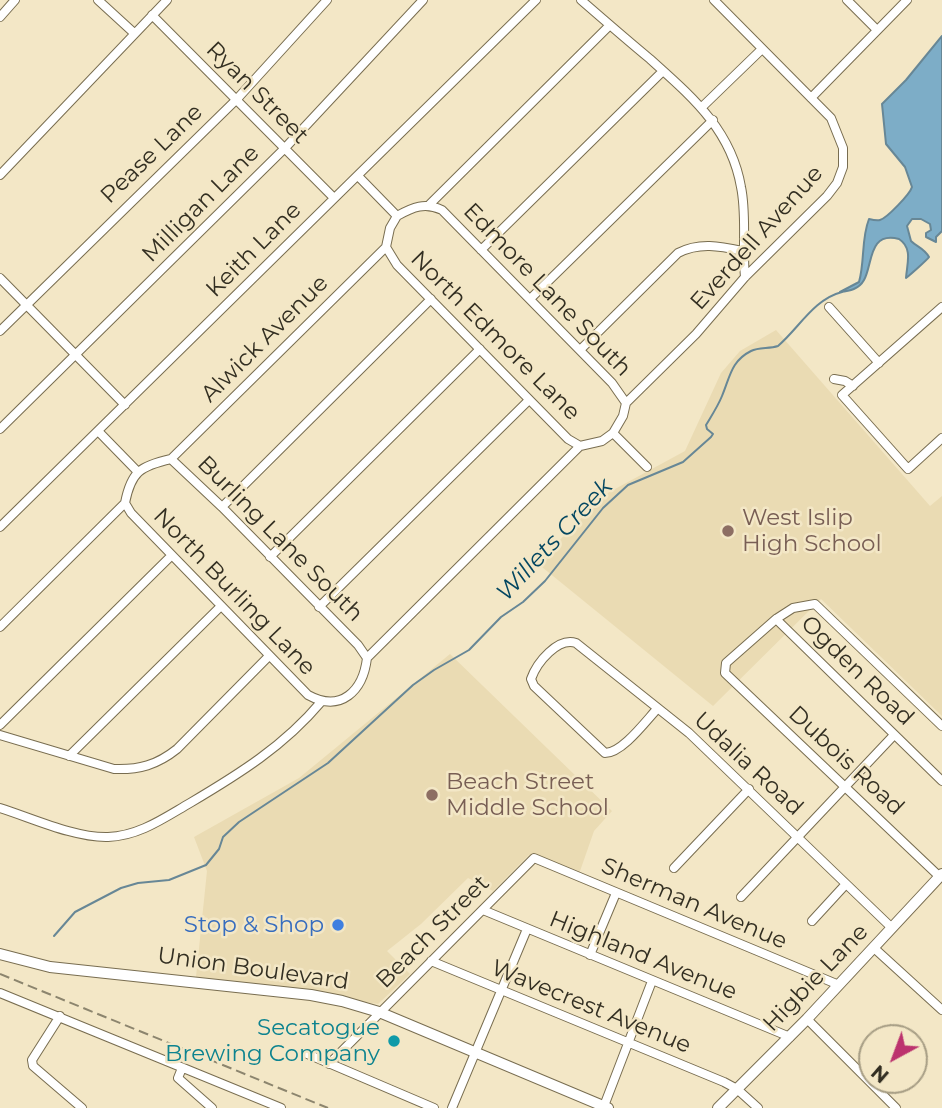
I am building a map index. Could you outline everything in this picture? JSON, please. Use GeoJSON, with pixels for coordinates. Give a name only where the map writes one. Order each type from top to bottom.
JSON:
{"type":"FeatureCollection","features":[{"type":"Feature","properties":{"kind":"main road","name":"Higbie Lane"},"geometry":{"type":"LineString","coordinates":[[718,1108],[790,1037],[941,876]]}},
{"type":"Feature","properties":{"kind":"main road","name":"Union Boulevard"},"geometry":{"type":"LineString","coordinates":[[0,954],[50,967],[312,995],[342,1001],[379,1012],[606,1107]]}},
{"type":"Feature","properties":{"kind":"street"},"geometry":{"type":"LineString","coordinates":[[0,17],[15,0]]}},
{"type":"Feature","properties":{"kind":"street"},"geometry":{"type":"LineString","coordinates":[[98,0],[134,33]]}},
{"type":"Feature","properties":{"kind":"street"},"geometry":{"type":"LineString","coordinates":[[0,175],[167,0]]}},
{"type":"Feature","properties":{"kind":"street","name":"Pease Lane"},"geometry":{"type":"LineString","coordinates":[[0,331],[237,99],[327,0]]}},
{"type":"Feature","properties":{"kind":"street","name":"Milligan Lane"},"geometry":{"type":"LineString","coordinates":[[0,429],[285,148],[423,0]]}},
{"type":"Feature","properties":{"kind":"street","name":"Keith Lane"},"geometry":{"type":"LineString","coordinates":[[0,527],[536,0]]}},
{"type":"Feature","properties":{"kind":"street"},"geometry":{"type":"LineString","coordinates":[[581,0],[663,71],[713,120],[731,152],[741,185],[744,206],[742,251],[746,277]]}},
{"type":"Feature","properties":{"kind":"street","name":"Everdell Avenue"},"geometry":{"type":"LineString","coordinates":[[612,433],[623,416],[626,403],[696,334],[746,277],[837,183],[843,167],[843,148],[831,118],[714,0]]}},
{"type":"Feature","properties":{"kind":"street"},"geometry":{"type":"LineString","coordinates":[[847,0],[877,30]]}},
{"type":"Feature","properties":{"kind":"street"},"geometry":{"type":"LineString","coordinates":[[811,98],[906,0]]}},
{"type":"Feature","properties":{"kind":"street","name":"Ryan Street"},"geometry":{"type":"LineString","coordinates":[[152,15],[334,198]]}},
{"type":"Feature","properties":{"kind":"street"},"geometry":{"type":"LineString","coordinates":[[430,204],[610,25]]}},
{"type":"Feature","properties":{"kind":"street"},"geometry":{"type":"LineString","coordinates":[[702,107],[762,49]]}},
{"type":"Feature","properties":{"kind":"street"},"geometry":{"type":"LineString","coordinates":[[481,250],[663,71]]}},
{"type":"Feature","properties":{"kind":"street"},"geometry":{"type":"LineString","coordinates":[[530,299],[713,120]]}},
{"type":"Feature","properties":{"kind":"street"},"geometry":{"type":"LineString","coordinates":[[358,176],[397,216]]}},
{"type":"Feature","properties":{"kind":"street","name":"Edmore Lane South"},"geometry":{"type":"LineString","coordinates":[[397,216],[412,208],[430,204],[442,210],[580,350],[620,392],[626,403]]}},
{"type":"Feature","properties":{"kind":"street","name":"North Edmore Lane"},"geometry":{"type":"LineString","coordinates":[[397,216],[390,228],[386,247],[397,265],[529,400],[568,439],[580,446],[603,441],[612,433]]}},
{"type":"Feature","properties":{"kind":"street"},"geometry":{"type":"LineString","coordinates":[[580,350],[678,253],[691,246],[706,245],[742,251]]}},
{"type":"Feature","properties":{"kind":"street","name":"Alwick Avenue"},"geometry":{"type":"LineString","coordinates":[[171,459],[386,247]]}},
{"type":"Feature","properties":{"kind":"street"},"geometry":{"type":"LineString","coordinates":[[0,278],[125,405]]}},
{"type":"Feature","properties":{"kind":"street"},"geometry":{"type":"LineString","coordinates":[[222,507],[430,299]]}},
{"type":"Feature","properties":{"kind":"street"},"geometry":{"type":"LineString","coordinates":[[829,307],[879,363]]}},
{"type":"Feature","properties":{"kind":"street"},"geometry":{"type":"LineString","coordinates":[[942,307],[842,396],[908,470],[942,438]]}},
{"type":"Feature","properties":{"kind":"street"},"geometry":{"type":"LineString","coordinates":[[270,557],[480,349]]}},
{"type":"Feature","properties":{"kind":"street"},"geometry":{"type":"LineString","coordinates":[[834,379],[853,386]]}},
{"type":"Feature","properties":{"kind":"street"},"geometry":{"type":"LineString","coordinates":[[319,607],[529,400]]}},
{"type":"Feature","properties":{"kind":"street"},"geometry":{"type":"LineString","coordinates":[[98,431],[137,471]]}},
{"type":"Feature","properties":{"kind":"street"},"geometry":{"type":"LineString","coordinates":[[612,433],[647,467]]}},
{"type":"Feature","properties":{"kind":"street"},"geometry":{"type":"LineString","coordinates":[[367,658],[580,446]]}},
{"type":"Feature","properties":{"kind":"street","name":"Burling Lane South"},"geometry":{"type":"LineString","coordinates":[[137,471],[147,465],[171,459],[358,645],[367,658]]}},
{"type":"Feature","properties":{"kind":"street","name":"North Burling Lane"},"geometry":{"type":"LineString","coordinates":[[137,471],[128,487],[125,503],[131,513],[308,695],[321,702],[343,699],[354,693],[360,686],[367,658]]}},
{"type":"Feature","properties":{"kind":"street"},"geometry":{"type":"LineString","coordinates":[[0,626],[125,503]]}},
{"type":"Feature","properties":{"kind":"street"},"geometry":{"type":"LineString","coordinates":[[0,725],[171,556]]}},
{"type":"Feature","properties":{"kind":"street"},"geometry":{"type":"LineString","coordinates":[[776,619],[793,608],[815,604],[942,726]]}},
{"type":"Feature","properties":{"kind":"street"},"geometry":{"type":"LineString","coordinates":[[69,756],[220,607]]}},
{"type":"Feature","properties":{"kind":"street","name":"Dubois Road"},"geometry":{"type":"LineString","coordinates":[[776,619],[726,663],[725,673],[941,876]]}},
{"type":"Feature","properties":{"kind":"street","name":"Ogden Road"},"geometry":{"type":"LineString","coordinates":[[776,619],[942,781]]}},
{"type":"Feature","properties":{"kind":"street","name":"Udalia Road"},"geometry":{"type":"LineString","coordinates":[[657,709],[613,753],[605,753],[534,686],[531,679],[537,667],[559,644],[568,640],[576,643],[689,733],[892,928]]}},
{"type":"Feature","properties":{"kind":"street"},"geometry":{"type":"LineString","coordinates":[[0,735],[97,766],[123,770],[149,766],[177,749],[269,656]]}},
{"type":"Feature","properties":{"kind":"street"},"geometry":{"type":"LineString","coordinates":[[0,808],[89,835],[104,837],[134,833],[153,825],[242,772],[277,747],[321,702]]}},
{"type":"Feature","properties":{"kind":"street"},"geometry":{"type":"LineString","coordinates":[[741,897],[894,734]]}},
{"type":"Feature","properties":{"kind":"street"},"geometry":{"type":"LineString","coordinates":[[674,868],[749,789]]}},
{"type":"Feature","properties":{"kind":"street","name":"Sherman Avenue"},"geometry":{"type":"LineString","coordinates":[[534,858],[839,985]]}},
{"type":"Feature","properties":{"kind":"street","name":"Beach Street"},"geometry":{"type":"LineString","coordinates":[[329,1063],[534,858]]}},
{"type":"Feature","properties":{"kind":"street"},"geometry":{"type":"LineString","coordinates":[[812,921],[846,884]]}},
{"type":"Feature","properties":{"kind":"street"},"geometry":{"type":"LineString","coordinates":[[590,955],[616,892]]}},
{"type":"Feature","properties":{"kind":"street","name":"Highland Avenue"},"geometry":{"type":"LineString","coordinates":[[483,910],[790,1037]]}},
{"type":"Feature","properties":{"kind":"street"},"geometry":{"type":"LineString","coordinates":[[452,1108],[527,929]]}},
{"type":"Feature","properties":{"kind":"street"},"geometry":{"type":"LineString","coordinates":[[874,948],[942,1010]]}},
{"type":"Feature","properties":{"kind":"street","name":"Wavecrest Avenue"},"geometry":{"type":"LineString","coordinates":[[431,961],[737,1088]]}},
{"type":"Feature","properties":{"kind":"street"},"geometry":{"type":"LineString","coordinates":[[606,1107],[652,981]]}},
{"type":"Feature","properties":{"kind":"street"},"geometry":{"type":"LineString","coordinates":[[0,993],[281,1108]]}},
{"type":"Feature","properties":{"kind":"street"},"geometry":{"type":"LineString","coordinates":[[60,1016],[32,1060],[33,1066],[82,1108]]}},
{"type":"Feature","properties":{"kind":"street"},"geometry":{"type":"LineString","coordinates":[[807,1019],[897,1108]]}},
{"type":"Feature","properties":{"kind":"street"},"geometry":{"type":"LineString","coordinates":[[305,1053],[434,1108]]}},
{"type":"Feature","properties":{"kind":"street"},"geometry":{"type":"LineString","coordinates":[[182,1068],[178,1078],[212,1108]]}},
{"type":"Feature","properties":{"kind":"street"},"geometry":{"type":"LineString","coordinates":[[737,1088],[758,1108]]}},
{"type":"Feature","properties":{"kind":"shaded area","name":"West Islip High School"},"geometry":{"type":"Polygon","coordinates":[[[776,330],[930,506],[942,496],[942,716],[821,599],[713,706],[537,563],[604,495],[685,451],[721,373],[740,351],[776,330]]]}},
{"type":"Feature","properties":{"kind":"shaded area","name":"Beach Street Middle School"},"geometry":{"type":"Polygon","coordinates":[[[450,654],[612,811],[594,831],[579,874],[529,855],[493,891],[468,878],[421,924],[387,951],[410,974],[378,1004],[196,977],[207,871],[194,837],[299,778],[450,654]]]}},
{"type":"Feature","properties":{"kind":"water"},"geometry":{"type":"Polygon","coordinates":[[[942,36],[942,231],[936,237],[936,242],[926,237],[926,233],[931,230],[930,224],[921,219],[912,219],[907,226],[911,241],[925,252],[928,259],[906,278],[906,247],[899,239],[882,240],[873,250],[867,273],[860,286],[840,292],[859,282],[869,219],[878,220],[893,211],[912,187],[905,167],[886,144],[882,104],[906,80],[942,36]]]}},
{"type":"Feature","properties":{"kind":"waterway","name":"Willets Creek"},"geometry":{"type":"LineString","coordinates":[[54,936],[75,912],[121,888],[138,883],[169,880],[206,865],[219,849],[223,837],[239,822],[328,763],[413,685],[469,650],[501,617],[523,602],[545,581],[603,508],[628,485],[683,462],[711,437],[713,434],[706,425],[739,360],[754,350],[778,346],[815,307],[842,292]]}},
{"type":"Feature","properties":{"kind":"railway"},"geometry":{"type":"LineString","coordinates":[[0,974],[328,1108]]}},
{"type":"Feature","properties":{"kind":"place","name":"West Islip High School"},"geometry":{"type":"Point","coordinates":[728,531]}},
{"type":"Feature","properties":{"kind":"place","name":"Beach Street Middle School"},"geometry":{"type":"Point","coordinates":[432,795]}},
{"type":"Feature","properties":{"kind":"place","name":"Stop & Shop"},"geometry":{"type":"Point","coordinates":[338,925]}},
{"type":"Feature","properties":{"kind":"place","name":"Secatogue Brewing Company"},"geometry":{"type":"Point","coordinates":[394,1041]}}]}
